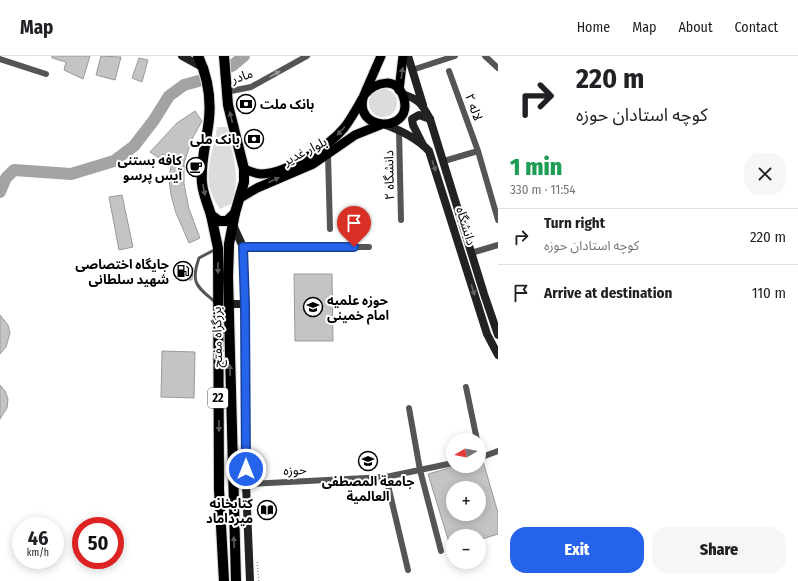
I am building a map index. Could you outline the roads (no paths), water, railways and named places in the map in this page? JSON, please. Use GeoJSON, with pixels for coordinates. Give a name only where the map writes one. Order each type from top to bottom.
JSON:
{"type":"FeatureCollection","features":[{"type":"Feature","properties":{"kind":"highway","name":"22"},"geometry":{"type":"LineString","coordinates":[[198,56],[204,68],[208,93],[209,118],[203,151],[202,182],[211,215]]}},
{"type":"Feature","properties":{"kind":"highway","name":"22"},"geometry":{"type":"LineString","coordinates":[[224,56],[226,92],[244,169],[244,182],[235,213]]}},
{"type":"Feature","properties":{"kind":"highway"},"geometry":{"type":"LineString","coordinates":[[211,215],[219,221],[226,221],[235,213]]}},
{"type":"Feature","properties":{"kind":"highway","name":"بزرگراه مفتح"},"geometry":{"type":"LineString","coordinates":[[235,213],[229,244],[229,304],[232,485],[236,581]]}},
{"type":"Feature","properties":{"kind":"highway","name":"بزرگراه مفتح"},"geometry":{"type":"LineString","coordinates":[[211,215],[218,248],[219,489],[224,581]]}},
{"type":"Feature","properties":{"kind":"main road"},"geometry":{"type":"LineString","coordinates":[[182,56],[204,68]]}},
{"type":"Feature","properties":{"kind":"main road","name":"بلوار غدیر"},"geometry":{"type":"LineString","coordinates":[[244,169],[262,174],[279,170],[309,156],[329,143],[345,127],[363,97],[382,56]]}},
{"type":"Feature","properties":{"kind":"main road"},"geometry":{"type":"LineString","coordinates":[[401,92],[392,84],[377,84],[371,87],[363,97],[364,112],[368,118],[383,125],[392,123],[402,114],[404,107],[401,92],[403,56]]}},
{"type":"Feature","properties":{"kind":"main road"},"geometry":{"type":"LineString","coordinates":[[408,56],[423,106]]}},
{"type":"Feature","properties":{"kind":"main road","name":"دانشگاه"},"geometry":{"type":"LineString","coordinates":[[401,92],[415,98],[423,106],[430,119],[498,335]]}},
{"type":"Feature","properties":{"kind":"main road"},"geometry":{"type":"LineString","coordinates":[[423,145],[420,136],[413,125],[412,119],[419,115],[430,119]]}},
{"type":"Feature","properties":{"kind":"main road","name":"بلوار غدیر"},"geometry":{"type":"LineString","coordinates":[[240,198],[257,188],[313,164],[355,135],[383,125]]}},
{"type":"Feature","properties":{"kind":"main road","name":"دانشگاه"},"geometry":{"type":"LineString","coordinates":[[383,125],[399,130],[423,145],[428,151],[434,165],[487,334],[498,356]]}},
{"type":"Feature","properties":{"kind":"main road"},"geometry":{"type":"LineString","coordinates":[[233,225],[243,247],[245,304],[246,484],[250,581]]}},
{"type":"Feature","properties":{"kind":"main road"},"geometry":{"type":"LineString","coordinates":[[229,304],[245,304]]}},
{"type":"Feature","properties":{"kind":"street","name":"مادر"},"geometry":{"type":"LineString","coordinates":[[226,92],[239,91],[251,87],[307,56]]}},
{"type":"Feature","properties":{"kind":"street"},"geometry":{"type":"LineString","coordinates":[[412,70],[455,56]]}},
{"type":"Feature","properties":{"kind":"street"},"geometry":{"type":"LineString","coordinates":[[485,56],[498,68]]}},
{"type":"Feature","properties":{"kind":"street"},"geometry":{"type":"LineString","coordinates":[[0,59],[46,74]]}},
{"type":"Feature","properties":{"kind":"street","name":"۲ لاله"},"geometry":{"type":"LineString","coordinates":[[450,71],[478,151],[498,220]]}},
{"type":"Feature","properties":{"kind":"street","name":"دانشگاه ۲"},"geometry":{"type":"LineString","coordinates":[[399,130],[401,220]]}},
{"type":"Feature","properties":{"kind":"street"},"geometry":{"type":"LineString","coordinates":[[444,162],[478,151]]}},
{"type":"Feature","properties":{"kind":"street"},"geometry":{"type":"LineString","coordinates":[[328,155],[330,229]]}},
{"type":"Feature","properties":{"kind":"street"},"geometry":{"type":"LineString","coordinates":[[471,253],[498,245]]}},
{"type":"Feature","properties":{"kind":"street"},"geometry":{"type":"LineString","coordinates":[[243,247],[369,248]]}},
{"type":"Feature","properties":{"kind":"street"},"geometry":{"type":"LineString","coordinates":[[466,387],[476,433]]}},
{"type":"Feature","properties":{"kind":"street"},"geometry":{"type":"LineString","coordinates":[[409,408],[420,470],[441,551]]}},
{"type":"Feature","properties":{"kind":"street"},"geometry":{"type":"LineString","coordinates":[[486,454],[498,451]]}},
{"type":"Feature","properties":{"kind":"street","name":"حوزه"},"geometry":{"type":"LineString","coordinates":[[232,485],[386,477],[446,464]]}},
{"type":"Feature","properties":{"kind":"street"},"geometry":{"type":"LineString","coordinates":[[386,477],[408,570]]}},
{"type":"Feature","properties":{"kind":"lane"},"geometry":{"type":"LineString","coordinates":[[218,248],[199,258],[194,273],[195,279],[202,290],[218,304]]}},
{"type":"Feature","properties":{"kind":"waterway"},"geometry":{"type":"LineString","coordinates":[[232,66],[244,56]]}},
{"type":"Feature","properties":{"kind":"waterway"},"geometry":{"type":"LineString","coordinates":[[0,192],[6,178],[14,170],[71,174],[114,161],[134,146],[154,120],[169,96],[184,85],[202,80]]}},
{"type":"Feature","properties":{"kind":"place","name":"بانک ملت"},"geometry":{"type":"Point","coordinates":[246,104]}},
{"type":"Feature","properties":{"kind":"place","name":"بانک ملی"},"geometry":{"type":"Point","coordinates":[254,139]}},
{"type":"Feature","properties":{"kind":"place","name":"کافه بستنی آیس پرسو"},"geometry":{"type":"Point","coordinates":[196,167]}},
{"type":"Feature","properties":{"kind":"place","name":"جایگاه اختصاصی شهید سلطانی"},"geometry":{"type":"Point","coordinates":[183,271]}},
{"type":"Feature","properties":{"kind":"place","name":"حوزه علمیه امام خمینی"},"geometry":{"type":"Point","coordinates":[313,307]}},
{"type":"Feature","properties":{"kind":"place","name":"جامعة المصطفی العالمیة"},"geometry":{"type":"Point","coordinates":[368,461]}},
{"type":"Feature","properties":{"kind":"place","name":"کتابخانه میرداماد"},"geometry":{"type":"Point","coordinates":[267,510]}}]}
